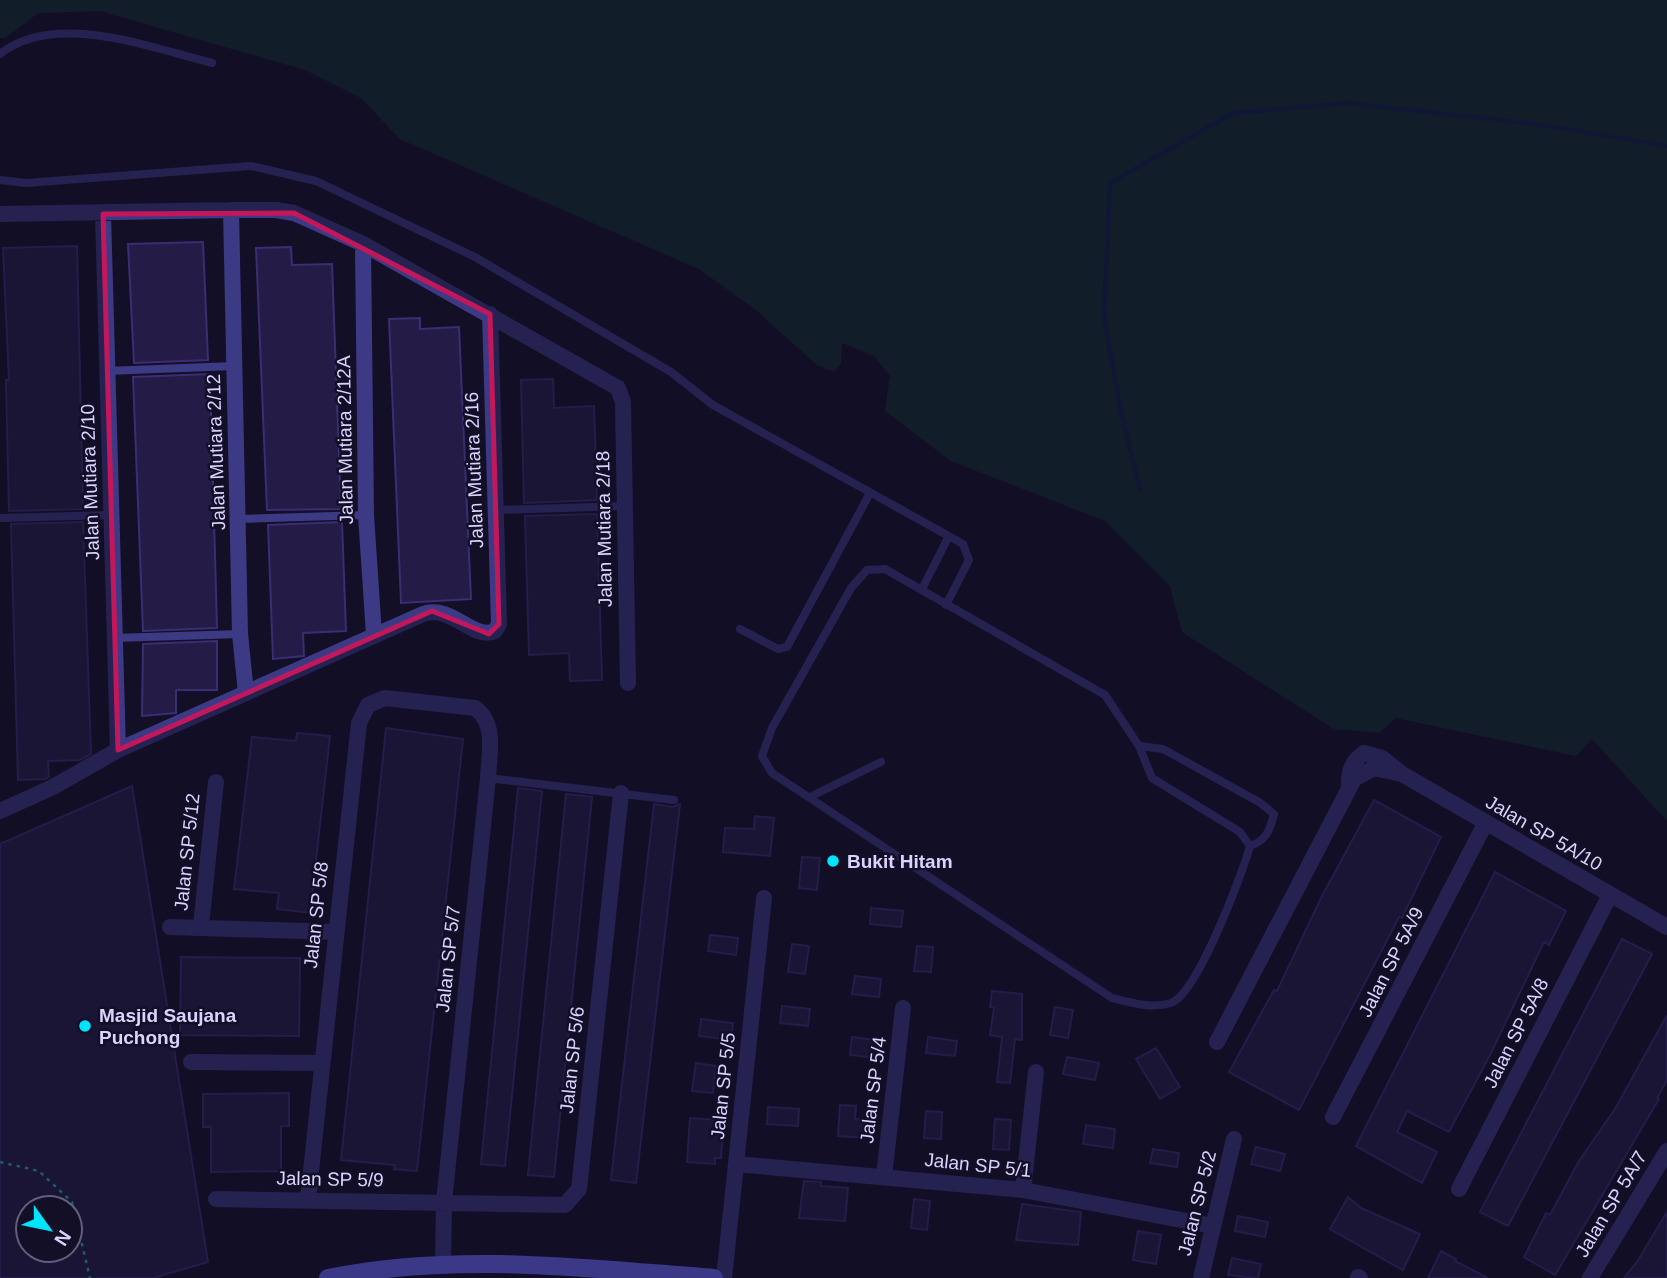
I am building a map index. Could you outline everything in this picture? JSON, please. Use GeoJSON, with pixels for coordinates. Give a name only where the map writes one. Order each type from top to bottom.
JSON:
{"type":"FeatureCollection","features":[{"type":"Feature","properties":{"kind":"street","name":"Jalan Mutiara 2/12"},"geometry":{"type":"LineString","coordinates":[[231,209],[240,519],[240,634],[246,693]]}},
{"type":"Feature","properties":{"kind":"street"},"geometry":{"type":"LineString","coordinates":[[0,214],[276,210],[295,214],[363,244],[490,314]]}},
{"type":"Feature","properties":{"kind":"street","name":"Jalan Mutiara 2/10"},"geometry":{"type":"LineString","coordinates":[[103,214],[118,750]]}},
{"type":"Feature","properties":{"kind":"street","name":"Jalan Mutiara 2/12A"},"geometry":{"type":"LineString","coordinates":[[363,244],[366,515],[374,635]]}},
{"type":"Feature","properties":{"kind":"street","name":"Jalan Mutiara 2/18"},"geometry":{"type":"LineString","coordinates":[[490,314],[618,388],[623,402],[628,683]]}},
{"type":"Feature","properties":{"kind":"street","name":"Jalan Mutiara 2/16"},"geometry":{"type":"LineString","coordinates":[[374,635],[432,611],[442,611],[489,634],[495,631],[499,624],[498,510],[490,314]]}},
{"type":"Feature","properties":{"kind":"street"},"geometry":{"type":"LineString","coordinates":[[0,811],[53,787],[118,750],[374,635]]}},
{"type":"Feature","properties":{"kind":"street","name":"Jalan SP 5/8"},"geometry":{"type":"LineString","coordinates":[[308,1199],[334,932],[359,723],[368,705],[385,698],[433,704]]}},
{"type":"Feature","properties":{"kind":"street","name":"Jalan SP 5/7"},"geometry":{"type":"LineString","coordinates":[[433,704],[475,708],[485,715],[490,727],[488,778],[443,1202],[443,1263]]}},
{"type":"Feature","properties":{"kind":"street","name":"Jalan SP 5A/10"},"geometry":{"type":"LineString","coordinates":[[1217,1042],[1349,789],[1348,775],[1354,761],[1364,753],[1382,758],[1402,774],[1485,824],[1667,928]]}},
{"type":"Feature","properties":{"kind":"street","name":"Jalan SP 5/12"},"geometry":{"type":"LineString","coordinates":[[201,926],[216,782]]}},
{"type":"Feature","properties":{"kind":"street","name":"Jalan SP 5/6"},"geometry":{"type":"LineString","coordinates":[[443,1202],[565,1205],[579,1189],[621,793]]}},
{"type":"Feature","properties":{"kind":"street","name":"Jalan SP 5A/9"},"geometry":{"type":"LineString","coordinates":[[1333,1117],[1485,824]]}},
{"type":"Feature","properties":{"kind":"street","name":"Jalan SP 5A/8"},"geometry":{"type":"LineString","coordinates":[[1459,1189],[1610,895]]}},
{"type":"Feature","properties":{"kind":"street","name":"Jalan SP 5/5"},"geometry":{"type":"LineString","coordinates":[[724,1278],[764,898]]}},
{"type":"Feature","properties":{"kind":"street"},"geometry":{"type":"LineString","coordinates":[[170,927],[334,932]]}},
{"type":"Feature","properties":{"kind":"street","name":"Jalan SP 5/4"},"geometry":{"type":"LineString","coordinates":[[884,1176],[903,1008]]}},
{"type":"Feature","properties":{"kind":"street"},"geometry":{"type":"LineString","coordinates":[[191,1062],[321,1063]]}},
{"type":"Feature","properties":{"kind":"street"},"geometry":{"type":"LineString","coordinates":[[1023,1190],[1036,1072]]}},
{"type":"Feature","properties":{"kind":"street","name":"Jalan SP 5/2"},"geometry":{"type":"LineString","coordinates":[[1201,1278],[1234,1139]]}},
{"type":"Feature","properties":{"kind":"street","name":"Jalan SP 5A/7"},"geometry":{"type":"LineString","coordinates":[[1590,1278],[1667,1152]]}},
{"type":"Feature","properties":{"kind":"street","name":"Jalan SP 5/1"},"geometry":{"type":"LineString","coordinates":[[736,1164],[1023,1190],[1213,1226]]}},
{"type":"Feature","properties":{"kind":"street","name":"Jalan SP 5/9"},"geometry":{"type":"LineString","coordinates":[[216,1199],[443,1202]]}},
{"type":"Feature","properties":{"kind":"street"},"geometry":{"type":"LineString","coordinates":[[328,1278],[372,1269],[443,1263],[513,1263],[714,1278]]}},
{"type":"Feature","properties":{"kind":"lane"},"geometry":{"type":"LineString","coordinates":[[0,54],[40,37],[89,34],[212,63]]}},
{"type":"Feature","properties":{"kind":"lane"},"geometry":{"type":"LineString","coordinates":[[0,180],[26,183],[251,166],[316,181],[475,257],[671,372],[713,405],[963,544],[969,560],[946,605]]}},
{"type":"Feature","properties":{"kind":"lane"},"geometry":{"type":"LineString","coordinates":[[107,371],[234,366]]}},
{"type":"Feature","properties":{"kind":"lane"},"geometry":{"type":"LineString","coordinates":[[740,629],[778,649],[787,647],[870,493]]}},
{"type":"Feature","properties":{"kind":"lane"},"geometry":{"type":"LineString","coordinates":[[498,510],[625,506]]}},
{"type":"Feature","properties":{"kind":"lane"},"geometry":{"type":"LineString","coordinates":[[0,519],[112,515]]}},
{"type":"Feature","properties":{"kind":"lane"},"geometry":{"type":"LineString","coordinates":[[240,519],[366,515]]}},
{"type":"Feature","properties":{"kind":"lane"},"geometry":{"type":"LineString","coordinates":[[922,589],[948,536]]}},
{"type":"Feature","properties":{"kind":"lane"},"geometry":{"type":"LineString","coordinates":[[867,569],[885,569],[1105,695],[1139,746],[1152,778],[1240,832],[1250,846],[1242,872],[1193,981],[1173,1002],[1146,1006],[1112,998],[772,773],[762,756],[772,728],[851,588],[867,569]]}},
{"type":"Feature","properties":{"kind":"lane"},"geometry":{"type":"LineString","coordinates":[[115,639],[240,634]]}},
{"type":"Feature","properties":{"kind":"lane"},"geometry":{"type":"LineString","coordinates":[[1139,746],[1163,749],[1259,802],[1274,814],[1270,829],[1260,843],[1250,846]]}},
{"type":"Feature","properties":{"kind":"lane"},"geometry":{"type":"LineString","coordinates":[[810,797],[881,762]]}},
{"type":"Feature","properties":{"kind":"lane"},"geometry":{"type":"LineString","coordinates":[[488,778],[674,800]]}},
{"type":"Feature","properties":{"kind":"path"},"geometry":{"type":"LineString","coordinates":[[0,1162],[39,1171],[72,1202],[90,1278]]}},
{"type":"Feature","properties":{"kind":"highlighted area"},"geometry":{"type":"Polygon","coordinates":[[[294,213],[490,314],[499,624],[489,634],[432,611],[118,750],[103,214],[294,213]]]}},
{"type":"Feature","properties":{"kind":"green space"},"geometry":{"type":"Polygon","coordinates":[[[0,0],[1667,0],[1667,821],[1592,739],[1576,756],[1396,718],[1379,733],[1334,729],[1182,632],[1170,586],[1105,521],[951,461],[885,411],[890,376],[874,356],[842,343],[841,363],[834,372],[817,365],[756,310],[699,269],[400,139],[361,98],[305,70],[100,11],[38,13],[5,38],[0,38],[0,0]]]}},
{"type":"Feature","properties":{"kind":"building"},"geometry":{"type":"Polygon","coordinates":[[[203,242],[208,360],[134,363],[128,244],[203,242]]]}},
{"type":"Feature","properties":{"kind":"building"},"geometry":{"type":"Polygon","coordinates":[[[77,246],[83,509],[9,511],[6,380],[9,380],[3,248],[77,246]]]}},
{"type":"Feature","properties":{"kind":"building"},"geometry":{"type":"Polygon","coordinates":[[[291,247],[292,265],[332,264],[341,509],[267,510],[256,248],[291,247]]]}},
{"type":"Feature","properties":{"kind":"building"},"geometry":{"type":"Polygon","coordinates":[[[420,318],[420,329],[459,327],[471,599],[401,603],[389,319],[420,318]]]}},
{"type":"Feature","properties":{"kind":"building"},"geometry":{"type":"Polygon","coordinates":[[[210,374],[217,628],[143,631],[133,377],[210,374]]]}},
{"type":"Feature","properties":{"kind":"building"},"geometry":{"type":"Polygon","coordinates":[[[553,379],[554,408],[594,406],[597,500],[524,503],[521,380],[553,379]]]}},
{"type":"Feature","properties":{"kind":"building"},"geometry":{"type":"Polygon","coordinates":[[[597,514],[602,680],[570,681],[569,653],[529,655],[525,516],[597,514]]]}},
{"type":"Feature","properties":{"kind":"building"},"geometry":{"type":"Polygon","coordinates":[[[83,522],[91,754],[80,760],[48,761],[49,777],[45,779],[18,780],[11,524],[83,522]]]}},
{"type":"Feature","properties":{"kind":"building"},"geometry":{"type":"Polygon","coordinates":[[[342,522],[346,631],[303,633],[304,656],[273,659],[268,525],[342,522]]]}},
{"type":"Feature","properties":{"kind":"building"},"geometry":{"type":"Polygon","coordinates":[[[217,641],[217,690],[176,690],[176,713],[142,716],[143,644],[217,641]]]}},
{"type":"Feature","properties":{"kind":"building"},"geometry":{"type":"Polygon","coordinates":[[[386,728],[463,739],[417,1171],[394,1169],[395,1165],[341,1160],[386,728]]]}},
{"type":"Feature","properties":{"kind":"building"},"geometry":{"type":"Polygon","coordinates":[[[297,733],[330,736],[310,913],[277,909],[279,893],[234,889],[252,737],[296,741],[297,733]]]}},
{"type":"Feature","properties":{"kind":"building","name":"Masjid Saujana Puchong"},"geometry":{"type":"Polygon","coordinates":[[[132,786],[208,1262],[153,1278],[0,1278],[0,844],[132,786]]]}},
{"type":"Feature","properties":{"kind":"building"},"geometry":{"type":"Polygon","coordinates":[[[518,788],[542,791],[505,1166],[481,1164],[518,788]]]}},
{"type":"Feature","properties":{"kind":"building"},"geometry":{"type":"Polygon","coordinates":[[[566,794],[592,797],[554,1177],[528,1175],[566,794]]]}},
{"type":"Feature","properties":{"kind":"building"},"geometry":{"type":"Polygon","coordinates":[[[1374,800],[1441,837],[1402,918],[1399,917],[1299,1110],[1229,1072],[1274,990],[1277,991],[1322,896],[1374,800]]]}},
{"type":"Feature","properties":{"kind":"building"},"geometry":{"type":"Polygon","coordinates":[[[654,804],[673,807],[680,804],[636,1183],[611,1180],[654,804]]]}},
{"type":"Feature","properties":{"kind":"building"},"geometry":{"type":"Polygon","coordinates":[[[755,816],[774,818],[770,856],[723,852],[725,828],[754,829],[755,816]]]}},
{"type":"Feature","properties":{"kind":"building"},"geometry":{"type":"Polygon","coordinates":[[[802,857],[820,858],[817,890],[799,888],[802,857]]]}},
{"type":"Feature","properties":{"kind":"building"},"geometry":{"type":"Polygon","coordinates":[[[1495,872],[1566,911],[1549,945],[1544,942],[1491,1053],[1449,1132],[1407,1111],[1397,1132],[1437,1152],[1422,1183],[1356,1146],[1495,872]]]}},
{"type":"Feature","properties":{"kind":"building"},"geometry":{"type":"Polygon","coordinates":[[[871,908],[903,911],[901,927],[870,924],[871,908]]]}},
{"type":"Feature","properties":{"kind":"building"},"geometry":{"type":"Polygon","coordinates":[[[710,935],[738,938],[736,955],[708,951],[710,935]]]}},
{"type":"Feature","properties":{"kind":"building"},"geometry":{"type":"Polygon","coordinates":[[[1622,939],[1652,954],[1508,1226],[1480,1212],[1622,939]]]}},
{"type":"Feature","properties":{"kind":"building"},"geometry":{"type":"Polygon","coordinates":[[[792,944],[809,946],[805,974],[788,972],[792,944]]]}},
{"type":"Feature","properties":{"kind":"building"},"geometry":{"type":"Polygon","coordinates":[[[917,946],[933,947],[931,972],[914,971],[917,946]]]}},
{"type":"Feature","properties":{"kind":"building"},"geometry":{"type":"Polygon","coordinates":[[[181,957],[300,958],[299,1036],[180,1035],[181,957]]]}},
{"type":"Feature","properties":{"kind":"building"},"geometry":{"type":"Polygon","coordinates":[[[855,976],[881,979],[879,997],[852,994],[855,976]]]}},
{"type":"Feature","properties":{"kind":"building"},"geometry":{"type":"Polygon","coordinates":[[[992,991],[1022,994],[1022,1040],[1015,1039],[1010,1083],[997,1082],[1002,1037],[990,1035],[994,1008],[990,1007],[992,991]]]}},
{"type":"Feature","properties":{"kind":"building"},"geometry":{"type":"Polygon","coordinates":[[[782,1006],[810,1009],[808,1026],[780,1023],[782,1006]]]}},
{"type":"Feature","properties":{"kind":"building"},"geometry":{"type":"Polygon","coordinates":[[[1055,1007],[1073,1010],[1068,1038],[1050,1035],[1055,1007]]]}},
{"type":"Feature","properties":{"kind":"building"},"geometry":{"type":"Polygon","coordinates":[[[1667,1015],[1667,1080],[1657,1098],[1659,1099],[1555,1275],[1524,1257],[1546,1213],[1550,1215],[1579,1161],[1615,1109],[1667,1015]]]}},
{"type":"Feature","properties":{"kind":"building"},"geometry":{"type":"Polygon","coordinates":[[[701,1019],[733,1023],[731,1040],[699,1036],[701,1019]]]}},
{"type":"Feature","properties":{"kind":"building"},"geometry":{"type":"Polygon","coordinates":[[[852,1037],[876,1040],[874,1058],[850,1055],[852,1037]]]}},
{"type":"Feature","properties":{"kind":"building"},"geometry":{"type":"Polygon","coordinates":[[[928,1037],[957,1041],[955,1056],[926,1053],[928,1037]]]}},
{"type":"Feature","properties":{"kind":"building"},"geometry":{"type":"Polygon","coordinates":[[[1156,1048],[1180,1087],[1160,1099],[1136,1059],[1156,1048]]]}},
{"type":"Feature","properties":{"kind":"building"},"geometry":{"type":"Polygon","coordinates":[[[1067,1057],[1099,1063],[1095,1080],[1063,1074],[1067,1057]]]}},
{"type":"Feature","properties":{"kind":"building"},"geometry":{"type":"Polygon","coordinates":[[[696,1063],[716,1066],[713,1093],[692,1091],[696,1063]]]}},
{"type":"Feature","properties":{"kind":"building"},"geometry":{"type":"Polygon","coordinates":[[[289,1093],[289,1126],[281,1126],[281,1171],[211,1172],[211,1127],[203,1127],[203,1094],[289,1093]]]}},
{"type":"Feature","properties":{"kind":"building"},"geometry":{"type":"Polygon","coordinates":[[[840,1105],[856,1106],[855,1119],[872,1121],[870,1138],[838,1136],[840,1105]]]}},
{"type":"Feature","properties":{"kind":"building"},"geometry":{"type":"Polygon","coordinates":[[[768,1107],[799,1109],[798,1126],[767,1124],[768,1107]]]}},
{"type":"Feature","properties":{"kind":"building"},"geometry":{"type":"Polygon","coordinates":[[[926,1111],[942,1112],[941,1139],[924,1138],[926,1111]]]}},
{"type":"Feature","properties":{"kind":"building"},"geometry":{"type":"Polygon","coordinates":[[[690,1118],[718,1120],[718,1129],[723,1129],[721,1158],[715,1158],[715,1164],[687,1162],[690,1118]]]}},
{"type":"Feature","properties":{"kind":"building"},"geometry":{"type":"Polygon","coordinates":[[[995,1119],[1011,1120],[1009,1150],[993,1149],[995,1119]]]}},
{"type":"Feature","properties":{"kind":"building"},"geometry":{"type":"Polygon","coordinates":[[[1086,1125],[1115,1129],[1113,1148],[1083,1144],[1086,1125]]]}},
{"type":"Feature","properties":{"kind":"building"},"geometry":{"type":"Polygon","coordinates":[[[1256,1147],[1285,1154],[1280,1171],[1251,1164],[1256,1147]]]}},
{"type":"Feature","properties":{"kind":"building"},"geometry":{"type":"Polygon","coordinates":[[[1153,1149],[1179,1153],[1177,1167],[1150,1163],[1153,1149]]]}},
{"type":"Feature","properties":{"kind":"building"},"geometry":{"type":"Polygon","coordinates":[[[804,1181],[821,1182],[821,1186],[848,1188],[845,1221],[799,1218],[804,1181]]]}},
{"type":"Feature","properties":{"kind":"building"},"geometry":{"type":"Polygon","coordinates":[[[1348,1197],[1361,1208],[1420,1234],[1403,1270],[1330,1229],[1348,1197]]]}},
{"type":"Feature","properties":{"kind":"building"},"geometry":{"type":"Polygon","coordinates":[[[914,1199],[930,1201],[927,1230],[911,1228],[914,1199]]]}},
{"type":"Feature","properties":{"kind":"building"},"geometry":{"type":"Polygon","coordinates":[[[1022,1204],[1081,1212],[1078,1245],[1016,1240],[1022,1204]]]}},
{"type":"Feature","properties":{"kind":"building"},"geometry":{"type":"Polygon","coordinates":[[[1667,1212],[1667,1278],[1624,1278],[1637,1262],[1667,1212]]]}},
{"type":"Feature","properties":{"kind":"building"},"geometry":{"type":"Polygon","coordinates":[[[1238,1216],[1268,1222],[1265,1237],[1235,1231],[1238,1216]]]}},
{"type":"Feature","properties":{"kind":"building"},"geometry":{"type":"Polygon","coordinates":[[[1138,1231],[1161,1235],[1156,1264],[1133,1260],[1138,1231]]]}},
{"type":"Feature","properties":{"kind":"building"},"geometry":{"type":"Polygon","coordinates":[[[1441,1251],[1456,1259],[1455,1261],[1488,1278],[1428,1278],[1441,1251]]]}},
{"type":"Feature","properties":{"kind":"building"},"geometry":{"type":"Polygon","coordinates":[[[1232,1258],[1261,1264],[1258,1278],[1228,1275],[1232,1258]]]}},
{"type":"Feature","properties":{"kind":"waterway"},"geometry":{"type":"LineString","coordinates":[[1140,490],[1120,407],[1104,315],[1110,183],[1233,113],[1347,103],[1536,124],[1667,146]]}},
{"type":"Feature","properties":{"kind":"place","name":"Bukit Hitam"},"geometry":{"type":"Point","coordinates":[833,861]}},
{"type":"Feature","properties":{"kind":"place","name":"Masjid Saujana Puchong"},"geometry":{"type":"Point","coordinates":[85,1026]}}]}
